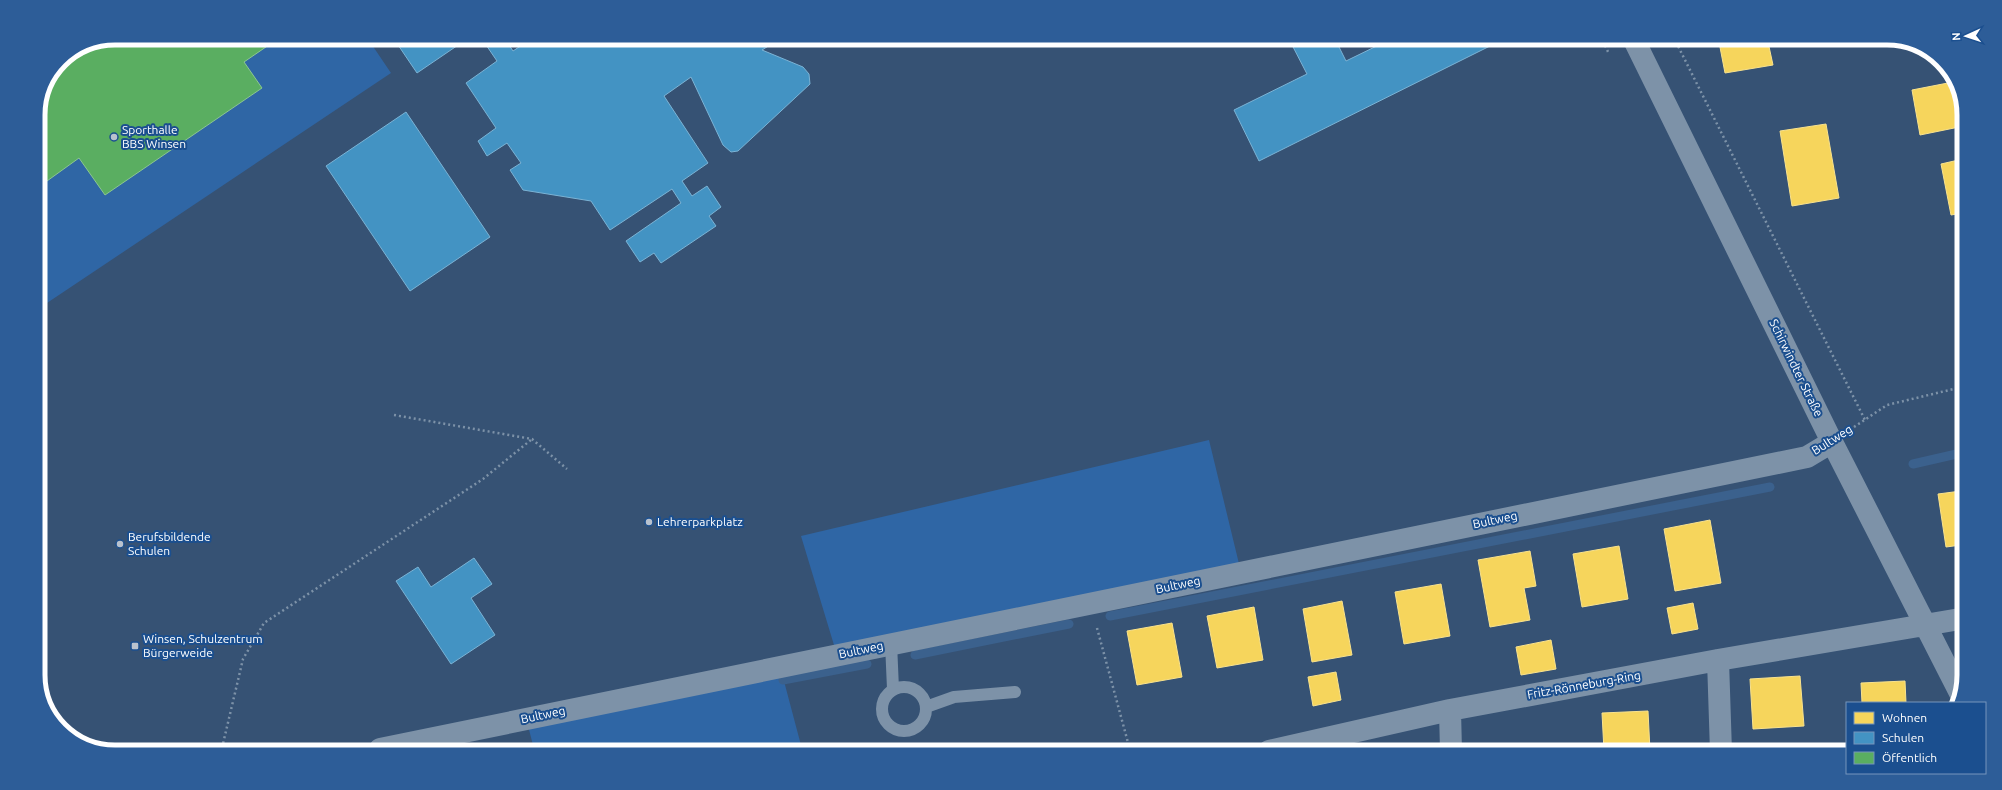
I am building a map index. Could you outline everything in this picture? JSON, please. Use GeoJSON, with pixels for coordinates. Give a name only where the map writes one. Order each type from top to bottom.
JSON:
{"type":"FeatureCollection","features":[{"type":"Feature","properties":{"kind":"street","name":"Schirwindter Straße"},"geometry":{"type":"LineString","coordinates":[[1636,45],[1832,442],[1956,686]]}},
{"type":"Feature","properties":{"kind":"street","name":"Bultweg"},"geometry":{"type":"LineString","coordinates":[[395,745],[1807,456],[1832,442]]}},
{"type":"Feature","properties":{"kind":"street","name":"Fritz-Rönneburg-Ring"},"geometry":{"type":"LineString","coordinates":[[1295,745],[1450,710],[1718,660],[1957,620]]}},
{"type":"Feature","properties":{"kind":"street"},"geometry":{"type":"LineString","coordinates":[[1718,660],[1721,745]]}},
{"type":"Feature","properties":{"kind":"street"},"geometry":{"type":"LineString","coordinates":[[1450,710],[1451,745]]}},
{"type":"Feature","properties":{"kind":"lane"},"geometry":{"type":"LineString","coordinates":[[892,643],[893,689]]}},
{"type":"Feature","properties":{"kind":"lane"},"geometry":{"type":"LineString","coordinates":[[902,686],[910,687],[918,691],[924,698],[926,707],[923,719],[914,729],[902,731],[890,727],[884,720],[882,702],[886,695],[893,689],[902,686]]}},
{"type":"Feature","properties":{"kind":"lane"},"geometry":{"type":"LineString","coordinates":[[926,707],[954,697],[1015,692]]}},
{"type":"Feature","properties":{"kind":"path"},"geometry":{"type":"LineString","coordinates":[[1678,45],[1865,420]]}},
{"type":"Feature","properties":{"kind":"path","name":"Bultweg"},"geometry":{"type":"LineString","coordinates":[[1832,442],[1887,405],[1957,388]]}},
{"type":"Feature","properties":{"kind":"path"},"geometry":{"type":"LineString","coordinates":[[394,415],[532,439],[567,469]]}},
{"type":"Feature","properties":{"kind":"path"},"geometry":{"type":"LineString","coordinates":[[223,745],[243,659],[264,623],[483,479],[532,439]]}},
{"type":"Feature","properties":{"kind":"path"},"geometry":{"type":"LineString","coordinates":[[1090,603],[1129,745]]}},
{"type":"Feature","properties":{"kind":"shaded area"},"geometry":{"type":"Polygon","coordinates":[[[115,45],[372,45],[391,73],[45,304],[46,101],[50,88],[57,76],[76,57],[88,50],[101,46],[115,45]]]}},
{"type":"Feature","properties":{"kind":"shaded area"},"geometry":{"type":"Polygon","coordinates":[[[1209,440],[1241,572],[837,655],[801,536],[1209,440]]]}},
{"type":"Feature","properties":{"kind":"shaded area"},"geometry":{"type":"Polygon","coordinates":[[[780,666],[801,745],[533,745],[526,718],[780,666]]]}},
{"type":"Feature","properties":{"kind":"building: Wohnen"},"geometry":{"type":"Polygon","coordinates":[[[1720,45],[1769,45],[1773,65],[1725,73],[1720,45]]]}},
{"type":"Feature","properties":{"kind":"building: Wohnen"},"geometry":{"type":"Polygon","coordinates":[[[1949,83],[1956,101],[1957,127],[1920,135],[1912,90],[1949,83]]]}},
{"type":"Feature","properties":{"kind":"building: Wohnen"},"geometry":{"type":"Polygon","coordinates":[[[1826,124],[1839,198],[1792,206],[1780,131],[1826,124]]]}},
{"type":"Feature","properties":{"kind":"building: Wohnen"},"geometry":{"type":"Polygon","coordinates":[[[1957,160],[1957,214],[1951,215],[1941,164],[1957,160]]]}},
{"type":"Feature","properties":{"kind":"building: Wohnen"},"geometry":{"type":"Polygon","coordinates":[[[1957,492],[1957,546],[1946,547],[1938,494],[1957,492]]]}},
{"type":"Feature","properties":{"kind":"building: Wohnen"},"geometry":{"type":"Polygon","coordinates":[[[1710,520],[1721,583],[1675,591],[1664,529],[1710,520]]]}},
{"type":"Feature","properties":{"kind":"building: Wohnen"},"geometry":{"type":"Polygon","coordinates":[[[1619,546],[1628,599],[1582,607],[1573,554],[1619,546]]]}},
{"type":"Feature","properties":{"kind":"building: Wohnen"},"geometry":{"type":"Polygon","coordinates":[[[1530,551],[1536,586],[1524,588],[1530,620],[1490,627],[1478,560],[1530,551]]]}},
{"type":"Feature","properties":{"kind":"building: Wohnen"},"geometry":{"type":"Polygon","coordinates":[[[1441,584],[1450,636],[1404,644],[1395,592],[1441,584]]]}},
{"type":"Feature","properties":{"kind":"building: Wohnen"},"geometry":{"type":"Polygon","coordinates":[[[1342,601],[1352,655],[1312,662],[1303,609],[1342,601]]]}},
{"type":"Feature","properties":{"kind":"building: Wohnen"},"geometry":{"type":"Polygon","coordinates":[[[1693,603],[1698,629],[1672,634],[1667,608],[1693,603]]]}},
{"type":"Feature","properties":{"kind":"building: Wohnen"},"geometry":{"type":"Polygon","coordinates":[[[1254,607],[1263,660],[1217,668],[1207,616],[1254,607]]]}},
{"type":"Feature","properties":{"kind":"building: Wohnen"},"geometry":{"type":"Polygon","coordinates":[[[1172,623],[1182,677],[1137,685],[1127,631],[1172,623]]]}},
{"type":"Feature","properties":{"kind":"building: Wohnen"},"geometry":{"type":"Polygon","coordinates":[[[1551,640],[1556,669],[1521,675],[1516,647],[1551,640]]]}},
{"type":"Feature","properties":{"kind":"building: Wohnen"},"geometry":{"type":"Polygon","coordinates":[[[1336,672],[1341,700],[1313,706],[1308,677],[1336,672]]]}},
{"type":"Feature","properties":{"kind":"building: Wohnen"},"geometry":{"type":"Polygon","coordinates":[[[1800,676],[1804,726],[1753,729],[1750,679],[1800,676]]]}},
{"type":"Feature","properties":{"kind":"building: Wohnen"},"geometry":{"type":"Polygon","coordinates":[[[1905,681],[1906,702],[1862,702],[1861,683],[1905,681]]]}},
{"type":"Feature","properties":{"kind":"building: Wohnen"},"geometry":{"type":"Polygon","coordinates":[[[1648,711],[1650,745],[1604,745],[1602,713],[1648,711]]]}},
{"type":"Feature","properties":{"kind":"building: Schulen"},"geometry":{"type":"Polygon","coordinates":[[[398,45],[458,45],[417,73],[398,45]]]}},
{"type":"Feature","properties":{"kind":"building: Schulen"},"geometry":{"type":"Polygon","coordinates":[[[486,45],[509,45],[513,51],[522,45],[770,45],[762,50],[803,67],[809,74],[810,84],[738,151],[731,152],[723,145],[691,77],[664,96],[708,163],[682,181],[692,196],[707,186],[721,207],[709,216],[716,226],[661,263],[654,253],[640,262],[626,241],[681,203],[672,189],[610,230],[591,201],[523,190],[510,170],[521,163],[507,143],[487,156],[478,141],[496,128],[466,83],[497,61],[486,45]]]}},
{"type":"Feature","properties":{"kind":"building: Schulen"},"geometry":{"type":"Polygon","coordinates":[[[1292,45],[1338,45],[1346,61],[1379,45],[1492,45],[1259,161],[1234,110],[1307,74],[1292,45]]]}},
{"type":"Feature","properties":{"kind":"building: Schulen"},"geometry":{"type":"Polygon","coordinates":[[[406,112],[490,237],[410,291],[326,166],[406,112]]]}},
{"type":"Feature","properties":{"kind":"building: Schulen"},"geometry":{"type":"Polygon","coordinates":[[[474,558],[492,584],[471,598],[495,635],[451,664],[396,581],[418,567],[431,587],[474,558]]]}},
{"type":"Feature","properties":{"kind":"building: Öffentlich","name":"Sporthalle BBS Winsen"},"geometry":{"type":"Polygon","coordinates":[[[115,45],[269,45],[244,62],[262,88],[105,195],[79,158],[47,181],[45,178],[46,101],[50,88],[57,76],[76,57],[88,50],[101,46],[115,45]]]}},
{"type":"Feature","properties":{"kind":"waterway"},"geometry":{"type":"LineString","coordinates":[[1913,464],[1957,454]]}},
{"type":"Feature","properties":{"kind":"waterway"},"geometry":{"type":"LineString","coordinates":[[1110,616],[1770,487]]}},
{"type":"Feature","properties":{"kind":"waterway"},"geometry":{"type":"LineString","coordinates":[[915,655],[1069,624]]}},
{"type":"Feature","properties":{"kind":"waterway"},"geometry":{"type":"LineString","coordinates":[[783,680],[867,664]]}},
{"type":"Feature","properties":{"kind":"place","name":"Sporthalle BBS Winsen"},"geometry":{"type":"Point","coordinates":[114,137]}},
{"type":"Feature","properties":{"kind":"place","name":"Lehrerparkplatz"},"geometry":{"type":"Point","coordinates":[649,522]}},
{"type":"Feature","properties":{"kind":"place","name":"Berufsbildende Schulen"},"geometry":{"type":"Point","coordinates":[120,544]}},
{"type":"Feature","properties":{"kind":"place","name":"Winsen, Schulzentrum Bürgerweide"},"geometry":{"type":"Point","coordinates":[135,646]}}]}
